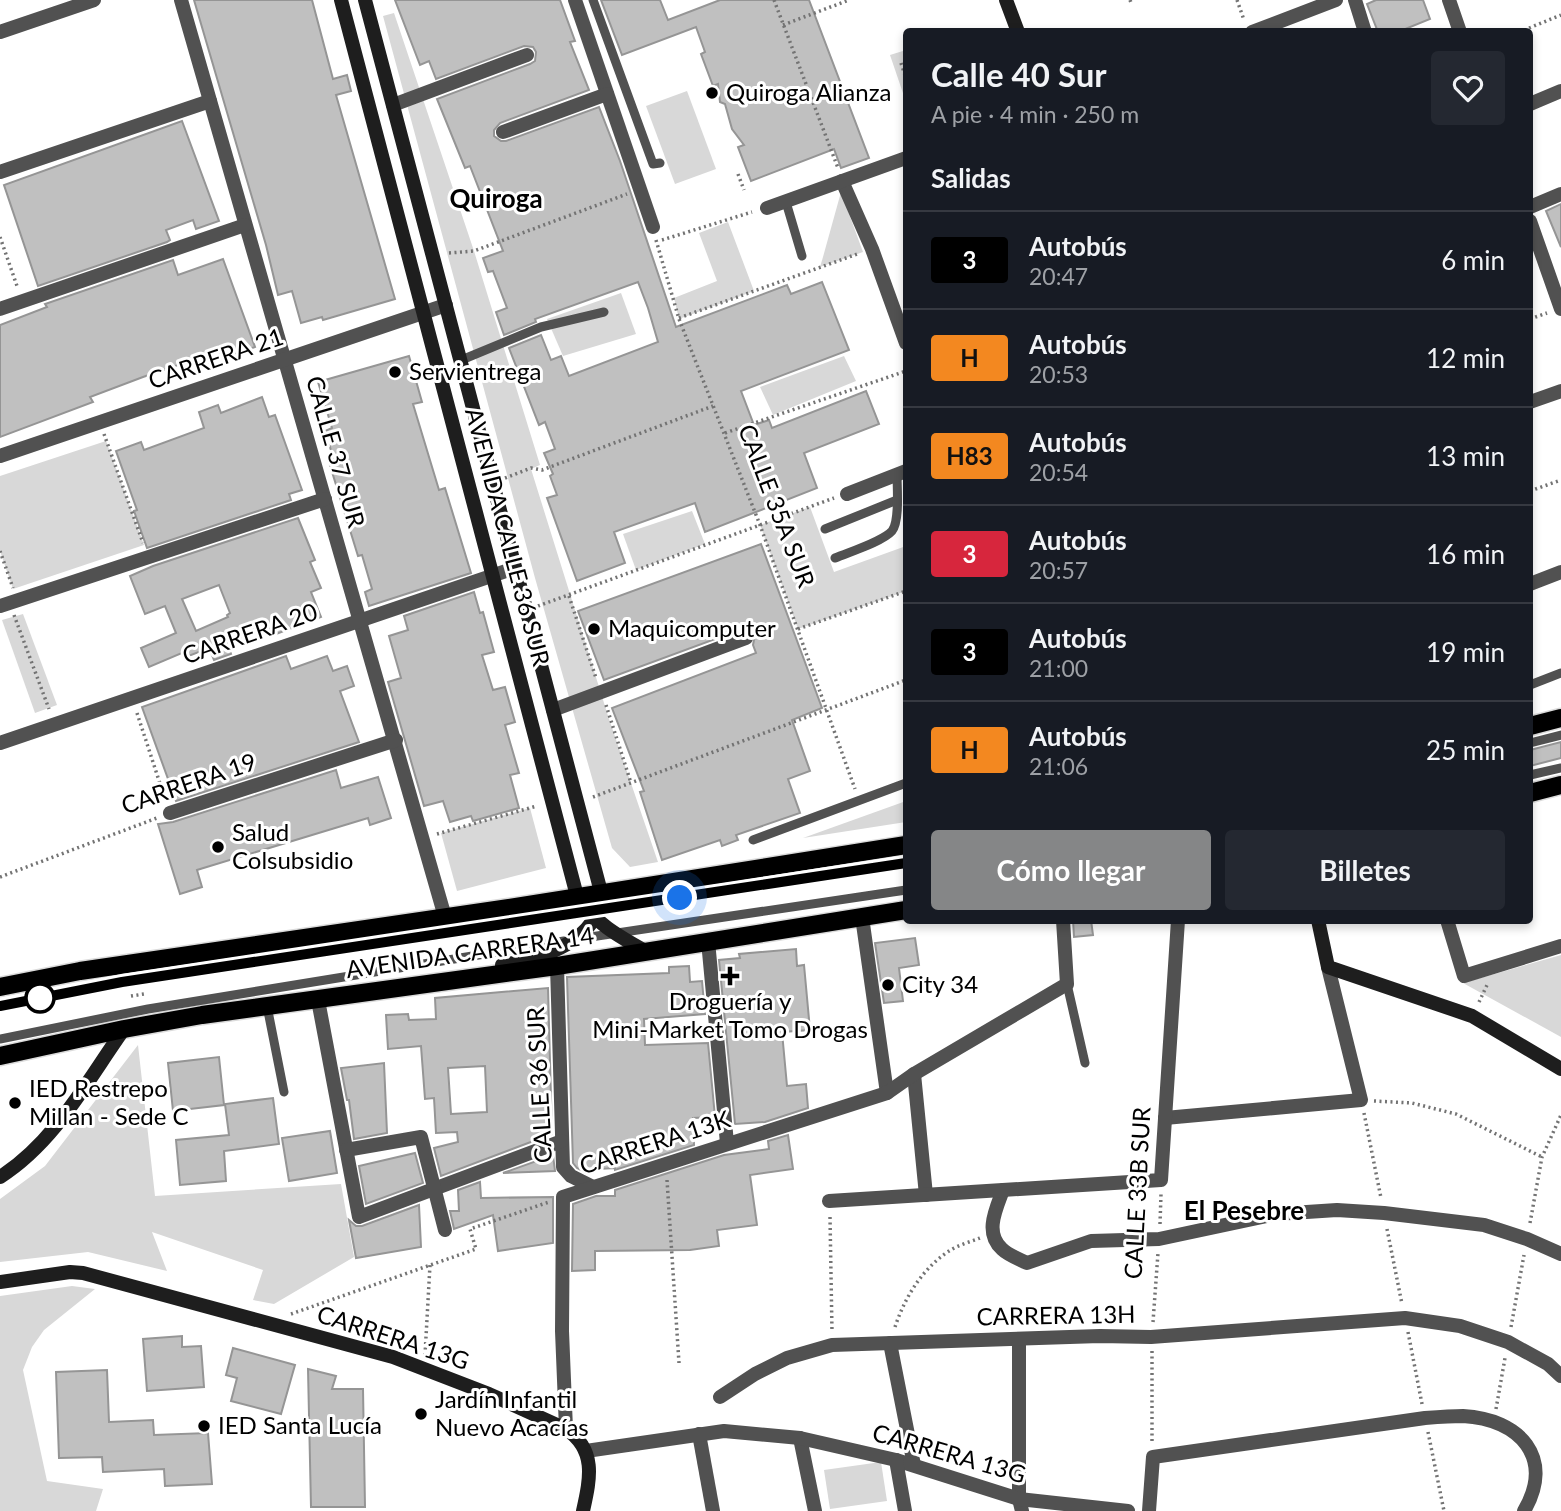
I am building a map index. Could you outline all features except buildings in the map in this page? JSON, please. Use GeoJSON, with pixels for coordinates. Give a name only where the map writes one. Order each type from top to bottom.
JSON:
{"type":"FeatureCollection","features":[{"type":"Feature","properties":{"kind":"main road","name":"AVENIDA CALLE 36 SUR"},"geometry":{"type":"LineString","coordinates":[[341,0],[577,896]]}},
{"type":"Feature","properties":{"kind":"main road","name":"AVENIDA CALLE 36 SUR"},"geometry":{"type":"LineString","coordinates":[[365,0],[578,803],[596,908]]}},
{"type":"Feature","properties":{"kind":"main road"},"geometry":{"type":"LineString","coordinates":[[1006,0],[1016,28]]}},
{"type":"Feature","properties":{"kind":"main road"},"geometry":{"type":"LineString","coordinates":[[1533,725],[1561,718]]}},
{"type":"Feature","properties":{"kind":"main road"},"geometry":{"type":"LineString","coordinates":[[1533,792],[1561,785]]}},
{"type":"Feature","properties":{"kind":"main road","name":"AVENIDA CARRERA 14"},"geometry":{"type":"LineString","coordinates":[[0,987],[80,971],[577,896],[596,908],[903,846]]}},
{"type":"Feature","properties":{"kind":"main road"},"geometry":{"type":"LineString","coordinates":[[318,1000],[387,983],[527,961],[574,939],[596,908],[613,933],[647,952]]}},
{"type":"Feature","properties":{"kind":"main road","name":"AVENIDA CARRERA 14"},"geometry":{"type":"LineString","coordinates":[[0,1056],[124,1029],[267,1006],[557,966],[903,910]]}},
{"type":"Feature","properties":{"kind":"main road"},"geometry":{"type":"LineString","coordinates":[[1319,924],[1328,967],[1472,1016],[1561,1069]]}},
{"type":"Feature","properties":{"kind":"main road"},"geometry":{"type":"LineString","coordinates":[[0,1177],[32,1153],[49,1134],[124,1029]]}},
{"type":"Feature","properties":{"kind":"main road","name":"CARRERA 13G"},"geometry":{"type":"LineString","coordinates":[[0,1282],[70,1272],[83,1273],[424,1368],[566,1429],[576,1436],[586,1451]]}},
{"type":"Feature","properties":{"kind":"main road"},"geometry":{"type":"LineString","coordinates":[[583,1511],[588,1485],[586,1451]]}},
{"type":"Feature","properties":{"kind":"street"},"geometry":{"type":"LineString","coordinates":[[0,33],[94,0]]}},
{"type":"Feature","properties":{"kind":"street","name":"CALLE 37 SUR"},"geometry":{"type":"LineString","coordinates":[[181,0],[445,917]]}},
{"type":"Feature","properties":{"kind":"street"},"geometry":{"type":"LineString","coordinates":[[575,0],[653,227]]}},
{"type":"Feature","properties":{"kind":"street"},"geometry":{"type":"LineString","coordinates":[[1248,26],[1336,0]]}},
{"type":"Feature","properties":{"kind":"street"},"geometry":{"type":"LineString","coordinates":[[1355,0],[1364,28]]}},
{"type":"Feature","properties":{"kind":"street"},"geometry":{"type":"LineString","coordinates":[[1449,0],[1459,28]]}},
{"type":"Feature","properties":{"kind":"street"},"geometry":{"type":"LineString","coordinates":[[393,105],[527,55]]}},
{"type":"Feature","properties":{"kind":"street"},"geometry":{"type":"LineString","coordinates":[[1533,103],[1561,90]]}},
{"type":"Feature","properties":{"kind":"street"},"geometry":{"type":"LineString","coordinates":[[503,132],[607,94]]}},
{"type":"Feature","properties":{"kind":"street"},"geometry":{"type":"LineString","coordinates":[[0,172],[210,101]]}},
{"type":"Feature","properties":{"kind":"street"},"geometry":{"type":"LineString","coordinates":[[767,208],[903,159]]}},
{"type":"Feature","properties":{"kind":"street"},"geometry":{"type":"LineString","coordinates":[[842,181],[872,249],[903,335]]}},
{"type":"Feature","properties":{"kind":"street"},"geometry":{"type":"LineString","coordinates":[[1533,206],[1561,194]]}},
{"type":"Feature","properties":{"kind":"street"},"geometry":{"type":"LineString","coordinates":[[0,309],[245,225]]}},
{"type":"Feature","properties":{"kind":"street"},"geometry":{"type":"LineString","coordinates":[[1533,239],[1561,308]]}},
{"type":"Feature","properties":{"kind":"street","name":"CARRERA 21"},"geometry":{"type":"LineString","coordinates":[[0,456],[446,305]]}},
{"type":"Feature","properties":{"kind":"street"},"geometry":{"type":"LineString","coordinates":[[1533,401],[1561,391]]}},
{"type":"Feature","properties":{"kind":"street"},"geometry":{"type":"LineString","coordinates":[[847,494],[902,473]]}},
{"type":"Feature","properties":{"kind":"street"},"geometry":{"type":"LineString","coordinates":[[9,603],[325,499]]}},
{"type":"Feature","properties":{"kind":"street","name":"CARRERA 20"},"geometry":{"type":"LineString","coordinates":[[0,743],[516,568]]}},
{"type":"Feature","properties":{"kind":"street"},"geometry":{"type":"LineString","coordinates":[[1533,583],[1561,572]]}},
{"type":"Feature","properties":{"kind":"street"},"geometry":{"type":"LineString","coordinates":[[553,710],[746,638]]}},
{"type":"Feature","properties":{"kind":"street","name":"CARRERA 19"},"geometry":{"type":"LineString","coordinates":[[170,813],[396,740]]}},
{"type":"Feature","properties":{"kind":"street"},"geometry":{"type":"LineString","coordinates":[[862,917],[887,1093]]}},
{"type":"Feature","properties":{"kind":"street"},"geometry":{"type":"LineString","coordinates":[[1063,924],[1067,984]]}},
{"type":"Feature","properties":{"kind":"street","name":"CALLE 33B SUR"},"geometry":{"type":"LineString","coordinates":[[1161,1181],[1178,924]]}},
{"type":"Feature","properties":{"kind":"street"},"geometry":{"type":"LineString","coordinates":[[1448,924],[1464,976],[1561,946]]}},
{"type":"Feature","properties":{"kind":"street"},"geometry":{"type":"LineString","coordinates":[[708,942],[727,1143]]}},
{"type":"Feature","properties":{"kind":"street","name":"CALLE 36 SUR"},"geometry":{"type":"LineString","coordinates":[[557,966],[563,1167],[570,1176],[593,1187]]}},
{"type":"Feature","properties":{"kind":"street"},"geometry":{"type":"LineString","coordinates":[[1165,1118],[1361,1100],[1328,967]]}},
{"type":"Feature","properties":{"kind":"street","name":"CARRERA 13K"},"geometry":{"type":"LineString","coordinates":[[563,1197],[887,1093],[914,1074],[1067,984]]}},
{"type":"Feature","properties":{"kind":"street"},"geometry":{"type":"LineString","coordinates":[[318,1000],[359,1217],[562,1141]]}},
{"type":"Feature","properties":{"kind":"street"},"geometry":{"type":"LineString","coordinates":[[914,1074],[926,1195]]}},
{"type":"Feature","properties":{"kind":"street"},"geometry":{"type":"LineString","coordinates":[[346,1150],[421,1137],[446,1230]]}},
{"type":"Feature","properties":{"kind":"street"},"geometry":{"type":"LineString","coordinates":[[830,1201],[1161,1181]]}},
{"type":"Feature","properties":{"kind":"street"},"geometry":{"type":"LineString","coordinates":[[1003,1190],[993,1214],[992,1234],[1001,1249],[1027,1263],[1091,1241],[1159,1239],[1276,1214],[1337,1210],[1484,1225],[1561,1254]]}},
{"type":"Feature","properties":{"kind":"street","name":"CALLE 36 SUR"},"geometry":{"type":"LineString","coordinates":[[563,1197],[562,1331],[566,1429]]}},
{"type":"Feature","properties":{"kind":"street","name":"CARRERA 13H"},"geometry":{"type":"LineString","coordinates":[[720,1397],[755,1374],[787,1358],[832,1345],[1100,1336],[1151,1337],[1405,1318],[1460,1326],[1508,1342],[1548,1364],[1561,1376]]}},
{"type":"Feature","properties":{"kind":"street"},"geometry":{"type":"LineString","coordinates":[[1019,1340],[1021,1505]]}},
{"type":"Feature","properties":{"kind":"street"},"geometry":{"type":"LineString","coordinates":[[890,1343],[914,1465]]}},
{"type":"Feature","properties":{"kind":"street"},"geometry":{"type":"LineString","coordinates":[[1149,1511],[1153,1457],[1425,1418],[1465,1416],[1494,1422],[1521,1437],[1535,1458],[1537,1480],[1524,1511]]}},
{"type":"Feature","properties":{"kind":"street","name":"CARRERA 13G"},"geometry":{"type":"LineString","coordinates":[[586,1451],[724,1431],[800,1438],[914,1465],[1021,1505],[1128,1511]]}},
{"type":"Feature","properties":{"kind":"street"},"geometry":{"type":"LineString","coordinates":[[699,1434],[713,1511]]}},
{"type":"Feature","properties":{"kind":"street"},"geometry":{"type":"LineString","coordinates":[[800,1438],[815,1511]]}},
{"type":"Feature","properties":{"kind":"street"},"geometry":{"type":"LineString","coordinates":[[896,1460],[905,1511]]}},
{"type":"Feature","properties":{"kind":"lane"},"geometry":{"type":"LineString","coordinates":[[593,0],[653,164],[660,163]]}},
{"type":"Feature","properties":{"kind":"lane"},"geometry":{"type":"LineString","coordinates":[[786,202],[802,256]]}},
{"type":"Feature","properties":{"kind":"lane"},"geometry":{"type":"LineString","coordinates":[[459,361],[541,327],[604,312]]}},
{"type":"Feature","properties":{"kind":"lane"},"geometry":{"type":"LineString","coordinates":[[835,558],[892,531],[896,523],[902,473]]}},
{"type":"Feature","properties":{"kind":"lane"},"geometry":{"type":"LineString","coordinates":[[825,529],[897,500]]}},
{"type":"Feature","properties":{"kind":"lane"},"geometry":{"type":"LineString","coordinates":[[1533,684],[1561,673]]}},
{"type":"Feature","properties":{"kind":"lane"},"geometry":{"type":"LineString","coordinates":[[1533,742],[1561,735]]}},
{"type":"Feature","properties":{"kind":"lane"},"geometry":{"type":"LineString","coordinates":[[1533,774],[1561,768]]}},
{"type":"Feature","properties":{"kind":"lane"},"geometry":{"type":"LineString","coordinates":[[753,840],[903,784]]}},
{"type":"Feature","properties":{"kind":"lane"},"geometry":{"type":"LineString","coordinates":[[0,1006],[141,979],[903,863]]}},
{"type":"Feature","properties":{"kind":"lane"},"geometry":{"type":"LineString","coordinates":[[0,1039],[201,1000],[574,939],[903,890]]}},
{"type":"Feature","properties":{"kind":"lane"},"geometry":{"type":"LineString","coordinates":[[1067,984],[1086,1063]]}},
{"type":"Feature","properties":{"kind":"lane"},"geometry":{"type":"LineString","coordinates":[[267,1006],[284,1092]]}},
{"type":"Feature","properties":{"kind":"path"},"geometry":{"type":"LineString","coordinates":[[774,0],[842,181]]}},
{"type":"Feature","properties":{"kind":"path"},"geometry":{"type":"LineString","coordinates":[[783,25],[849,0]]}},
{"type":"Feature","properties":{"kind":"path"},"geometry":{"type":"LineString","coordinates":[[1237,0],[1248,26]]}},
{"type":"Feature","properties":{"kind":"path"},"geometry":{"type":"LineString","coordinates":[[1529,28],[1561,15]]}},
{"type":"Feature","properties":{"kind":"path"},"geometry":{"type":"LineString","coordinates":[[901,63],[903,69]]}},
{"type":"Feature","properties":{"kind":"path"},"geometry":{"type":"LineString","coordinates":[[738,174],[744,190]]}},
{"type":"Feature","properties":{"kind":"path"},"geometry":{"type":"LineString","coordinates":[[433,256],[474,251],[640,189]]}},
{"type":"Feature","properties":{"kind":"path"},"geometry":{"type":"LineString","coordinates":[[656,242],[767,208]]}},
{"type":"Feature","properties":{"kind":"path","name":"CALLE 35A SUR"},"geometry":{"type":"LineString","coordinates":[[653,227],[679,318],[760,525],[859,801]]}},
{"type":"Feature","properties":{"kind":"path"},"geometry":{"type":"LineString","coordinates":[[0,237],[23,302]]}},
{"type":"Feature","properties":{"kind":"path"},"geometry":{"type":"LineString","coordinates":[[679,318],[872,249]]}},
{"type":"Feature","properties":{"kind":"path"},"geometry":{"type":"LineString","coordinates":[[725,433],[903,372]]}},
{"type":"Feature","properties":{"kind":"path"},"geometry":{"type":"LineString","coordinates":[[493,482],[531,468],[542,470],[713,405]]}},
{"type":"Feature","properties":{"kind":"path"},"geometry":{"type":"LineString","coordinates":[[100,422],[148,557]]}},
{"type":"Feature","properties":{"kind":"path"},"geometry":{"type":"LineString","coordinates":[[1533,490],[1561,480]]}},
{"type":"Feature","properties":{"kind":"path"},"geometry":{"type":"LineString","coordinates":[[527,610],[847,494]]}},
{"type":"Feature","properties":{"kind":"path"},"geometry":{"type":"LineString","coordinates":[[0,551],[9,603],[55,724]]}},
{"type":"Feature","properties":{"kind":"path"},"geometry":{"type":"LineString","coordinates":[[797,629],[903,592]]}},
{"type":"Feature","properties":{"kind":"path"},"geometry":{"type":"LineString","coordinates":[[578,803],[903,681]]}},
{"type":"Feature","properties":{"kind":"path"},"geometry":{"type":"LineString","coordinates":[[131,698],[170,813]]}},
{"type":"Feature","properties":{"kind":"path"},"geometry":{"type":"LineString","coordinates":[[423,838],[553,802]]}},
{"type":"Feature","properties":{"kind":"path","name":"CARRERA 19"},"geometry":{"type":"LineString","coordinates":[[0,877],[170,813]]}},
{"type":"Feature","properties":{"kind":"path"},"geometry":{"type":"LineString","coordinates":[[1472,1016],[1497,966]]}},
{"type":"Feature","properties":{"kind":"path"},"geometry":{"type":"LineString","coordinates":[[143,988],[146,1000]]}},
{"type":"Feature","properties":{"kind":"path"},"geometry":{"type":"LineString","coordinates":[[1361,1100],[1412,1103],[1456,1114],[1542,1157]]}},
{"type":"Feature","properties":{"kind":"path"},"geometry":{"type":"LineString","coordinates":[[1494,1422],[1542,1157],[1561,1115]]}},
{"type":"Feature","properties":{"kind":"path"},"geometry":{"type":"LineString","coordinates":[[666,1163],[679,1363]]}},
{"type":"Feature","properties":{"kind":"path","name":"CALLE 33B SUR"},"geometry":{"type":"LineString","coordinates":[[1153,1457],[1151,1337],[1161,1181]]}},
{"type":"Feature","properties":{"kind":"path","name":"CARRERA 13K"},"geometry":{"type":"LineString","coordinates":[[265,1323],[476,1248],[470,1229],[563,1197]]}},
{"type":"Feature","properties":{"kind":"path"},"geometry":{"type":"LineString","coordinates":[[830,1201],[832,1345]]}},
{"type":"Feature","properties":{"kind":"path"},"geometry":{"type":"LineString","coordinates":[[890,1343],[900,1312],[917,1280],[950,1250],[992,1234]]}},
{"type":"Feature","properties":{"kind":"path"},"geometry":{"type":"LineString","coordinates":[[424,1368],[430,1264]]}},
{"type":"Feature","properties":{"kind":"shaded area"},"geometry":{"type":"Polygon","coordinates":[[[394,13],[474,251],[540,465],[531,469],[609,719],[658,862],[630,867],[612,848],[535,578],[383,16],[394,13]]]}},
{"type":"Feature","properties":{"kind":"shaded area"},"geometry":{"type":"Polygon","coordinates":[[[903,51],[903,93],[890,55],[903,51]]]}},
{"type":"Feature","properties":{"kind":"shaded area"},"geometry":{"type":"Polygon","coordinates":[[[687,91],[716,169],[675,184],[646,106],[687,91]]]}},
{"type":"Feature","properties":{"kind":"shaded area"},"geometry":{"type":"Polygon","coordinates":[[[841,192],[863,252],[820,267],[823,257],[841,192]]]}},
{"type":"Feature","properties":{"kind":"shaded area"},"geometry":{"type":"Polygon","coordinates":[[[728,222],[754,291],[679,319],[674,298],[717,281],[699,233],[728,222]]]}},
{"type":"Feature","properties":{"kind":"shaded area"},"geometry":{"type":"Polygon","coordinates":[[[621,293],[636,334],[563,356],[547,319],[621,293]]]}},
{"type":"Feature","properties":{"kind":"shaded area"},"geometry":{"type":"Polygon","coordinates":[[[844,356],[856,381],[773,415],[760,387],[844,356]]]}},
{"type":"Feature","properties":{"kind":"shaded area"},"geometry":{"type":"Polygon","coordinates":[[[106,441],[144,545],[13,589],[0,551],[0,476],[106,441]]]}},
{"type":"Feature","properties":{"kind":"shaded area"},"geometry":{"type":"Polygon","coordinates":[[[810,507],[834,572],[903,547],[903,592],[798,629],[760,525],[810,507]]]}},
{"type":"Feature","properties":{"kind":"shaded area"},"geometry":{"type":"Polygon","coordinates":[[[692,511],[705,544],[636,570],[623,534],[692,511]]]}},
{"type":"Feature","properties":{"kind":"shaded area"},"geometry":{"type":"Polygon","coordinates":[[[23,614],[57,705],[35,713],[2,620],[23,614]]]}},
{"type":"Feature","properties":{"kind":"shaded area"},"geometry":{"type":"Polygon","coordinates":[[[903,802],[903,822],[803,838],[903,802]]]}},
{"type":"Feature","properties":{"kind":"shaded area"},"geometry":{"type":"Polygon","coordinates":[[[530,808],[546,868],[457,891],[441,833],[530,808]]]}},
{"type":"Feature","properties":{"kind":"shaded area"},"geometry":{"type":"Polygon","coordinates":[[[1561,955],[1561,1037],[1463,983],[1561,955]]]}},
{"type":"Feature","properties":{"kind":"shaded area"},"geometry":{"type":"Polygon","coordinates":[[[138,1045],[155,1196],[341,1184],[354,1257],[274,1304],[253,1300],[263,1270],[152,1232],[167,1271],[88,1252],[0,1262],[0,1199],[45,1166],[138,1045]]]}},
{"type":"Feature","properties":{"kind":"shaded area"},"geometry":{"type":"Polygon","coordinates":[[[72,1286],[95,1289],[44,1330],[32,1347],[23,1370],[47,1481],[103,1489],[96,1511],[0,1511],[0,1296],[72,1286]]]}},
{"type":"Feature","properties":{"kind":"shaded area"},"geometry":{"type":"Polygon","coordinates":[[[881,1462],[887,1501],[830,1509],[824,1470],[881,1462]]]}},
{"type":"Feature","properties":{"kind":"bus line","name":"3"},"geometry":{"type":"LineString","coordinates":[[0,1006],[122,982],[903,863]]}},
{"type":"Feature","properties":{"kind":"place","name":"Quiroga Alianza"},"geometry":{"type":"Point","coordinates":[712,93]}},
{"type":"Feature","properties":{"kind":"place","name":"Servientrega"},"geometry":{"type":"Point","coordinates":[395,372]}},
{"type":"Feature","properties":{"kind":"place","name":"Maquicomputer"},"geometry":{"type":"Point","coordinates":[594,629]}},
{"type":"Feature","properties":{"kind":"place","name":"Salud Colsubsidio"},"geometry":{"type":"Point","coordinates":[218,847]}},
{"type":"Feature","properties":{"kind":"place","name":"Droguería y Mini-Market Tomo Drogas"},"geometry":{"type":"Point","coordinates":[730,976]}},
{"type":"Feature","properties":{"kind":"place","name":"City 34"},"geometry":{"type":"Point","coordinates":[888,985]}},
{"type":"Feature","properties":{"kind":"place","name":"IED Restrepo Millan - Sede C"},"geometry":{"type":"Point","coordinates":[15,1103]}},
{"type":"Feature","properties":{"kind":"place","name":"Jardín Infantil Nuevo Acacías"},"geometry":{"type":"Point","coordinates":[421,1414]}},
{"type":"Feature","properties":{"kind":"place","name":"IED Santa Lucía"},"geometry":{"type":"Point","coordinates":[204,1426]}},
{"type":"Feature","properties":{"kind":"district","name":"Quiroga"},"geometry":{"type":"Point","coordinates":[496,199]}},
{"type":"Feature","properties":{"kind":"district","name":"El Pesebre"},"geometry":{"type":"Point","coordinates":[1244,1211]}},
{"type":"Feature","properties":{"kind":"route"},"geometry":{"type":"LineString","coordinates":[[40,998],[141,979],[680,898]]}}]}
